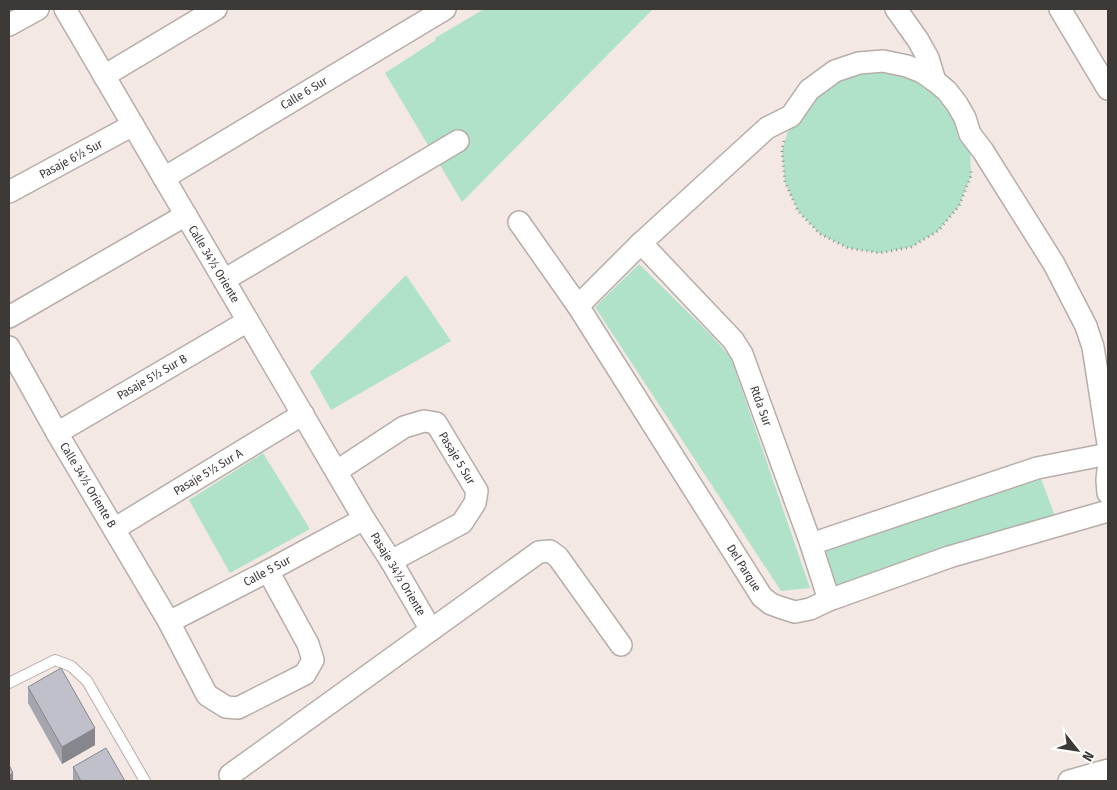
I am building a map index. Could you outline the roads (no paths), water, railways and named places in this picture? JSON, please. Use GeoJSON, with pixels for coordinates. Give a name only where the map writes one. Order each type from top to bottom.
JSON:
{"type":"FeatureCollection","features":[{"type":"Feature","properties":{"kind":"street"},"geometry":{"type":"LineString","coordinates":[[9,25],[38,9]]}},
{"type":"Feature","properties":{"kind":"street","name":"Calle 34½ Oriente"},"geometry":{"type":"LineString","coordinates":[[65,9],[364,519]]}},
{"type":"Feature","properties":{"kind":"street"},"geometry":{"type":"LineString","coordinates":[[104,76],[216,9]]}},
{"type":"Feature","properties":{"kind":"street","name":"Calle 6 Sur"},"geometry":{"type":"LineString","coordinates":[[164,178],[445,9]]}},
{"type":"Feature","properties":{"kind":"street"},"geometry":{"type":"LineString","coordinates":[[896,9],[928,58],[935,81]]}},
{"type":"Feature","properties":{"kind":"street"},"geometry":{"type":"LineString","coordinates":[[1060,9],[1101,62],[1108,89]]}},
{"type":"Feature","properties":{"kind":"street"},"geometry":{"type":"LineString","coordinates":[[578,306],[641,243],[767,128],[791,116],[809,90],[835,71],[859,63],[883,61],[907,66],[922,72],[935,81],[947,91],[957,104],[965,118],[970,134],[983,151],[1054,264],[1080,313],[1093,347],[1108,444]]}},
{"type":"Feature","properties":{"kind":"street","name":"Pasaje 6½ Sur"},"geometry":{"type":"LineString","coordinates":[[9,192],[133,125]]}},
{"type":"Feature","properties":{"kind":"street"},"geometry":{"type":"LineString","coordinates":[[224,280],[458,141]]}},
{"type":"Feature","properties":{"kind":"street"},"geometry":{"type":"LineString","coordinates":[[9,316],[186,215]]}},
{"type":"Feature","properties":{"kind":"street","name":"Del Parque"},"geometry":{"type":"LineString","coordinates":[[518,222],[578,306],[762,597],[771,604],[795,612],[810,609],[829,600],[949,557],[1108,511]]}},
{"type":"Feature","properties":{"kind":"street","name":"Rtda Sur"},"geometry":{"type":"LineString","coordinates":[[641,243],[733,340],[742,354],[811,544],[829,600]]}},
{"type":"Feature","properties":{"kind":"street","name":"Pasaje 5½ Sur B"},"geometry":{"type":"LineString","coordinates":[[57,433],[248,321]]}},
{"type":"Feature","properties":{"kind":"street","name":"Calle 34½ Oriente B"},"geometry":{"type":"LineString","coordinates":[[9,348],[169,622],[207,696],[226,707],[238,708],[305,674],[313,660],[308,644],[268,571]]}},
{"type":"Feature","properties":{"kind":"street","name":"Pasaje 5½ Sur A"},"geometry":{"type":"LineString","coordinates":[[114,529],[303,414]]}},
{"type":"Feature","properties":{"kind":"street","name":"Pasaje 5 Sur"},"geometry":{"type":"LineString","coordinates":[[337,471],[404,427],[424,421],[436,423],[477,491],[476,503],[462,523],[391,561]]}},
{"type":"Feature","properties":{"kind":"street"},"geometry":{"type":"LineString","coordinates":[[811,544],[1037,468],[1108,454]]}},
{"type":"Feature","properties":{"kind":"street"},"geometry":{"type":"LineString","coordinates":[[1108,470],[1108,493]]}},
{"type":"Feature","properties":{"kind":"street","name":"Pasaje 34½ Oriente"},"geometry":{"type":"LineString","coordinates":[[364,519],[431,630]]}},
{"type":"Feature","properties":{"kind":"street","name":"Calle 5 Sur"},"geometry":{"type":"LineString","coordinates":[[169,622],[364,519]]}},
{"type":"Feature","properties":{"kind":"street"},"geometry":{"type":"LineString","coordinates":[[230,775],[539,552],[550,551],[558,557],[621,645]]}},
{"type":"Feature","properties":{"kind":"street"},"geometry":{"type":"LineString","coordinates":[[1069,781],[1108,770]]}},
{"type":"Feature","properties":{"kind":"lane"},"geometry":{"type":"LineString","coordinates":[[9,683],[55,660],[71,666],[87,681],[146,781]]}}]}
